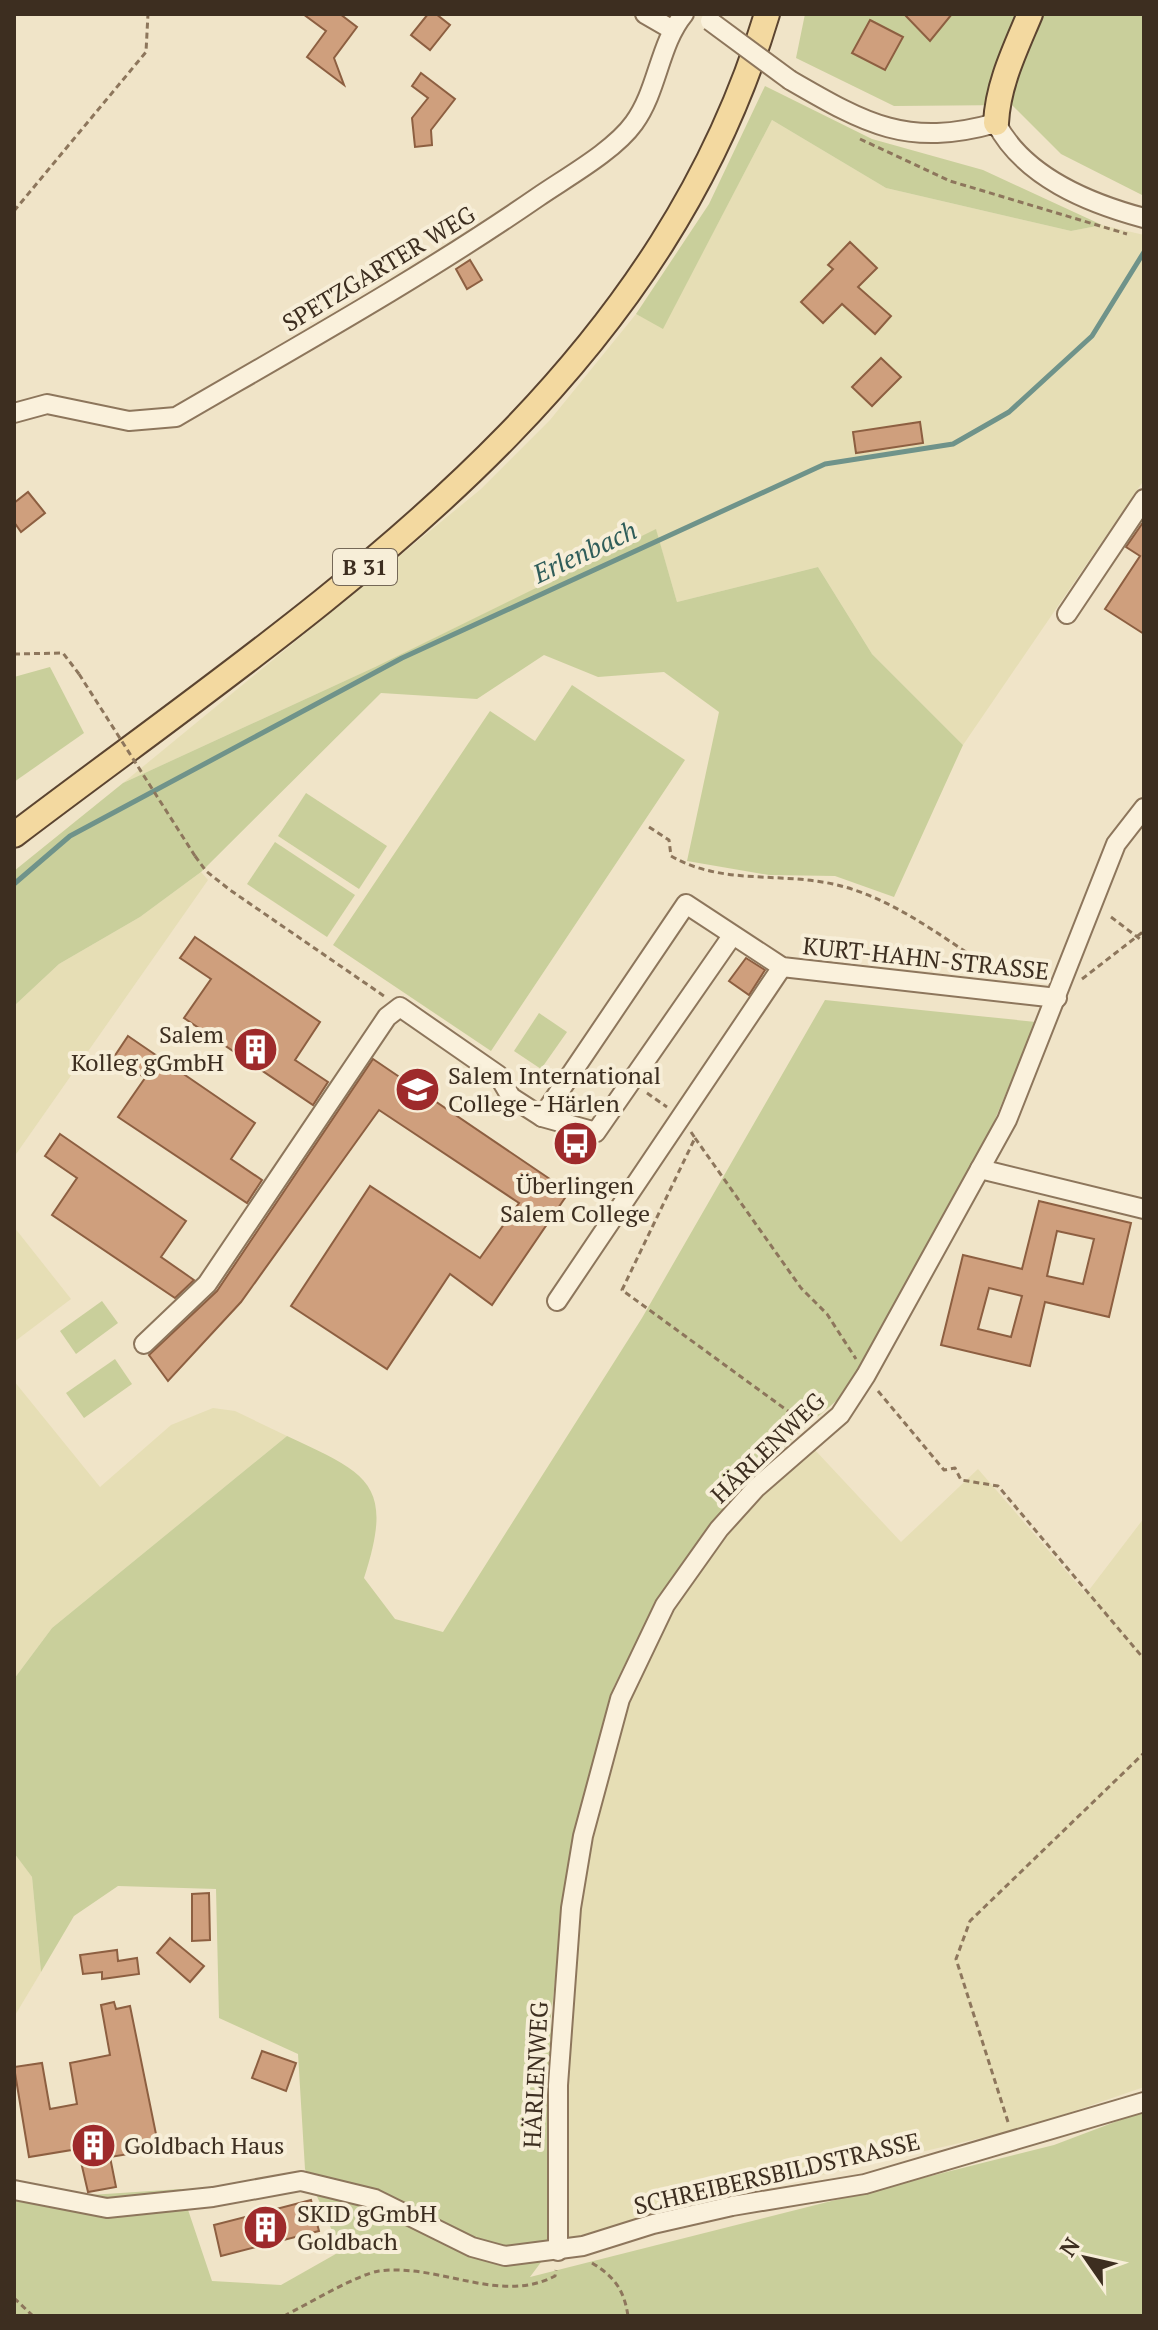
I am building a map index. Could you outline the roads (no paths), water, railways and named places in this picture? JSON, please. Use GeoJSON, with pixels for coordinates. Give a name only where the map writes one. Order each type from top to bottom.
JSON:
{"type":"FeatureCollection","features":[{"type":"Feature","properties":{"kind":"main road","name":"B 31"},"geometry":{"type":"LineString","coordinates":[[14,835],[369,564],[448,496],[531,415],[611,317],[672,225],[724,126],[767,14]]}},
{"type":"Feature","properties":{"kind":"main road"},"geometry":{"type":"LineString","coordinates":[[996,123],[1000,88],[1030,14]]}},
{"type":"Feature","properties":{"kind":"street"},"geometry":{"type":"LineString","coordinates":[[645,14],[671,29]]}},
{"type":"Feature","properties":{"kind":"street","name":"SPETZGARTER WEG"},"geometry":{"type":"LineString","coordinates":[[14,413],[47,404],[129,421],[176,417],[426,272],[593,159],[634,123],[665,56],[671,29],[684,14]]}},
{"type":"Feature","properties":{"kind":"street"},"geometry":{"type":"LineString","coordinates":[[706,18],[790,80],[845,111],[898,131],[938,135],[996,123],[1012,149],[1044,176],[1094,201],[1144,218]]}},
{"type":"Feature","properties":{"kind":"street"},"geometry":{"type":"LineString","coordinates":[[1067,614],[1144,499]]}},
{"type":"Feature","properties":{"kind":"street","name":"KURT-HAHN-STRASSE"},"geometry":{"type":"LineString","coordinates":[[542,1117],[686,904],[782,967],[1057,998],[1116,844],[1144,808]]}},
{"type":"Feature","properties":{"kind":"street"},"geometry":{"type":"LineString","coordinates":[[144,1344],[207,1284],[387,1017],[400,1007],[498,1075],[511,1097],[542,1117],[596,1132],[732,936]]}},
{"type":"Feature","properties":{"kind":"street"},"geometry":{"type":"LineString","coordinates":[[557,1301],[782,967]]}},
{"type":"Feature","properties":{"kind":"street","name":"HÄRLENWEG"},"geometry":{"type":"LineString","coordinates":[[558,2251],[558,2085],[571,1908],[583,1836],[620,1699],[665,1605],[719,1529],[756,1488],[840,1415],[866,1375],[1007,1120],[1057,998]]}},
{"type":"Feature","properties":{"kind":"street"},"geometry":{"type":"LineString","coordinates":[[980,1169],[1144,1209]]}},
{"type":"Feature","properties":{"kind":"street","name":"SCHREIBERSBILDSTRASSE"},"geometry":{"type":"LineString","coordinates":[[14,2190],[107,2208],[213,2197],[301,2181],[375,2199],[472,2247],[505,2256],[558,2251],[732,2206],[865,2184],[1144,2102]]}},
{"type":"Feature","properties":{"kind":"waterway","name":"Erlenbach"},"geometry":{"type":"LineString","coordinates":[[14,884],[70,836],[402,658],[825,464],[953,444],[1009,412],[1092,336],[1144,252]]}},
{"type":"Feature","properties":{"kind":"place","name":"Salem Kolleg gGmbH"},"geometry":{"type":"Point","coordinates":[255,1049]}},
{"type":"Feature","properties":{"kind":"place","name":"Salem International College - Härlen"},"geometry":{"type":"Point","coordinates":[417,1090]}},
{"type":"Feature","properties":{"kind":"place","name":"Überlingen Salem College"},"geometry":{"type":"Point","coordinates":[575,1144]}},
{"type":"Feature","properties":{"kind":"place","name":"Goldbach Haus"},"geometry":{"type":"Point","coordinates":[93,2146]}},
{"type":"Feature","properties":{"kind":"place","name":"SKID gGmbH Goldbach"},"geometry":{"type":"Point","coordinates":[266,2228]}}]}
